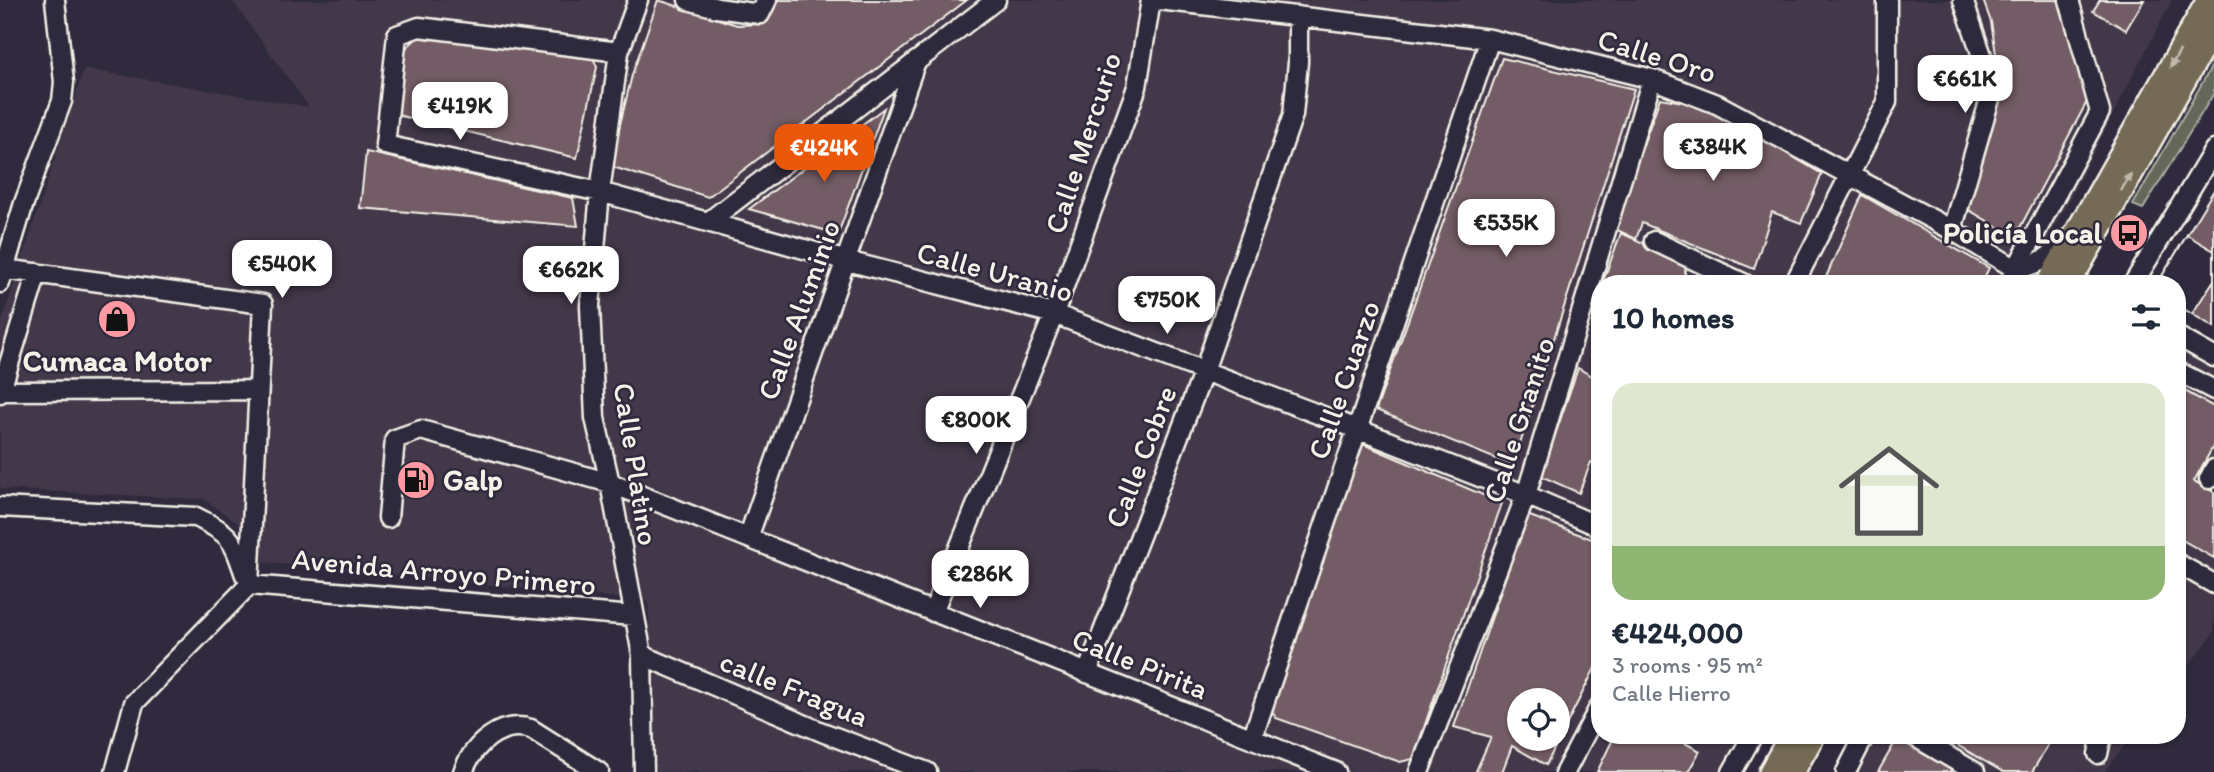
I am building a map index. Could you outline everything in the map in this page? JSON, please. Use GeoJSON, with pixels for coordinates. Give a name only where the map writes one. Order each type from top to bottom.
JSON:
{"type":"FeatureCollection","features":[{"type":"Feature","properties":{"kind":"main road"},"geometry":{"type":"LineString","coordinates":[[2053,275],[2208,0]]}},
{"type":"Feature","properties":{"kind":"main road"},"geometry":{"type":"LineString","coordinates":[[2072,275],[2214,27]]}},
{"type":"Feature","properties":{"kind":"main road"},"geometry":{"type":"LineString","coordinates":[[1771,772],[1788,744]]}},
{"type":"Feature","properties":{"kind":"main road"},"geometry":{"type":"LineString","coordinates":[[1792,772],[1807,744]]}},
{"type":"Feature","properties":{"kind":"street"},"geometry":{"type":"LineString","coordinates":[[55,0],[63,95],[24,203],[2,276],[37,273],[263,303],[249,584]]}},
{"type":"Feature","properties":{"kind":"street","name":"Calle Platino"},"geometry":{"type":"LineString","coordinates":[[638,0],[619,52],[600,192],[590,306],[595,418],[642,655],[649,770]]}},
{"type":"Feature","properties":{"kind":"street"},"geometry":{"type":"LineString","coordinates":[[688,0],[717,8],[760,14],[767,0]]}},
{"type":"Feature","properties":{"kind":"street"},"geometry":{"type":"LineString","coordinates":[[708,222],[996,0]]}},
{"type":"Feature","properties":{"kind":"street","name":"Calle Mercurio"},"geometry":{"type":"LineString","coordinates":[[933,612],[1054,314],[1137,87],[1151,0]]}},
{"type":"Feature","properties":{"kind":"street","name":"Calle Oro"},"geometry":{"type":"LineString","coordinates":[[1159,0],[1247,5],[1298,16],[1490,39],[1653,79],[1717,104],[1952,230],[2011,275]]}},
{"type":"Feature","properties":{"kind":"street"},"geometry":{"type":"LineString","coordinates":[[1798,275],[1886,102],[1887,0]]}},
{"type":"Feature","properties":{"kind":"street"},"geometry":{"type":"LineString","coordinates":[[1952,230],[1993,88],[1963,0]]}},
{"type":"Feature","properties":{"kind":"street"},"geometry":{"type":"LineString","coordinates":[[2013,275],[2100,111],[2069,0]]}},
{"type":"Feature","properties":{"kind":"street","name":"Calle Cobre"},"geometry":{"type":"LineString","coordinates":[[1087,673],[1204,371],[1293,115],[1298,62],[1298,16]]}},
{"type":"Feature","properties":{"kind":"street","name":"Calle Uranio"},"geometry":{"type":"LineString","coordinates":[[619,52],[419,27],[397,36],[385,145],[600,192],[847,261],[1054,314],[1357,429],[1591,523]]}},
{"type":"Feature","properties":{"kind":"street","name":"Calle Cuarzo"},"geometry":{"type":"LineString","coordinates":[[1252,738],[1490,39]]}},
{"type":"Feature","properties":{"kind":"street","name":"Calle Aluminio"},"geometry":{"type":"LineString","coordinates":[[748,538],[916,61]]}},
{"type":"Feature","properties":{"kind":"street","name":"Calle Granito"},"geometry":{"type":"LineString","coordinates":[[1593,275],[1653,79]]}},
{"type":"Feature","properties":{"kind":"street"},"geometry":{"type":"LineString","coordinates":[[2138,275],[2214,150]]}},
{"type":"Feature","properties":{"kind":"street"},"geometry":{"type":"LineString","coordinates":[[2014,275],[2056,252],[2093,206]]}},
{"type":"Feature","properties":{"kind":"street"},"geometry":{"type":"LineString","coordinates":[[1654,241],[1726,275]]}},
{"type":"Feature","properties":{"kind":"street"},"geometry":{"type":"LineString","coordinates":[[37,273],[0,392],[258,390]]}},
{"type":"Feature","properties":{"kind":"street","name":"Calle Granito"},"geometry":{"type":"LineString","coordinates":[[1419,772],[1526,495],[1591,282]]}},
{"type":"Feature","properties":{"kind":"street"},"geometry":{"type":"LineString","coordinates":[[2186,341],[2214,356]]}},
{"type":"Feature","properties":{"kind":"street"},"geometry":{"type":"LineString","coordinates":[[2186,377],[2214,390]]}},
{"type":"Feature","properties":{"kind":"street","name":"Calle Pirita"},"geometry":{"type":"LineString","coordinates":[[388,518],[395,439],[421,430],[610,483],[1336,772]]}},
{"type":"Feature","properties":{"kind":"street","name":"Avenida Arroyo Primero"},"geometry":{"type":"LineString","coordinates":[[0,508],[196,517],[218,528],[234,542],[249,584]]}},
{"type":"Feature","properties":{"kind":"street"},"geometry":{"type":"LineString","coordinates":[[2186,568],[2214,584]]}},
{"type":"Feature","properties":{"kind":"street","name":"Avenida Arroyo Primero"},"geometry":{"type":"LineString","coordinates":[[249,584],[634,616]]}},
{"type":"Feature","properties":{"kind":"street","name":"Avenida Arroyo Primero"},"geometry":{"type":"LineString","coordinates":[[115,772],[134,703],[249,584]]}},
{"type":"Feature","properties":{"kind":"street","name":"calle Fragua"},"geometry":{"type":"LineString","coordinates":[[642,655],[822,732],[927,772]]}},
{"type":"Feature","properties":{"kind":"street"},"geometry":{"type":"LineString","coordinates":[[1565,772],[1591,723]]}},
{"type":"Feature","properties":{"kind":"street"},"geometry":{"type":"LineString","coordinates":[[463,772],[469,756],[480,743],[505,729],[520,726],[531,729],[596,771]]}},
{"type":"Feature","properties":{"kind":"street"},"geometry":{"type":"LineString","coordinates":[[1732,772],[1749,744]]}},
{"type":"Feature","properties":{"kind":"street"},"geometry":{"type":"LineString","coordinates":[[1846,772],[1860,744]]}},
{"type":"Feature","properties":{"kind":"street"},"geometry":{"type":"LineString","coordinates":[[1927,744],[1975,772]]}},
{"type":"Feature","properties":{"kind":"street"},"geometry":{"type":"LineString","coordinates":[[2098,754],[2100,744]]}},
{"type":"Feature","properties":{"kind":"shaded area"},"geometry":{"type":"Polygon","coordinates":[[[232,0],[2172,0],[2030,275],[1591,275],[1591,744],[1760,744],[1744,772],[657,772],[648,601],[262,562],[237,522],[203,499],[0,489],[0,327],[84,69],[309,107],[232,0]]]}},
{"type":"Feature","properties":{"kind":"shaded area"},"geometry":{"type":"Polygon","coordinates":[[[2186,354],[2214,371],[2214,633],[2186,669],[2186,354]]]}},
{"type":"Feature","properties":{"kind":"shaded area"},"geometry":{"type":"Polygon","coordinates":[[[1870,744],[2126,744],[2104,772],[1855,772],[1870,744]]]}},
{"type":"Feature","properties":{"kind":"green space"},"geometry":{"type":"Polygon","coordinates":[[[2214,62],[2214,93],[2143,209],[2133,205],[2214,62]]]}},
{"type":"Feature","properties":{"kind":"building"},"geometry":{"type":"Polygon","coordinates":[[[658,0],[737,25],[764,24],[773,0],[967,0],[708,197],[610,166],[632,75],[658,0]]]}},
{"type":"Feature","properties":{"kind":"building"},"geometry":{"type":"Polygon","coordinates":[[[1983,0],[2059,0],[2089,98],[2015,237],[1969,210],[1999,73],[1991,22],[1983,0]]]}},
{"type":"Feature","properties":{"kind":"building"},"geometry":{"type":"Polygon","coordinates":[[[2100,0],[2144,0],[2126,30],[2093,11],[2100,0]]]}},
{"type":"Feature","properties":{"kind":"building"},"geometry":{"type":"Polygon","coordinates":[[[419,36],[591,53],[597,67],[577,158],[397,115],[405,49],[419,36]]]}},
{"type":"Feature","properties":{"kind":"building"},"geometry":{"type":"Polygon","coordinates":[[[1502,58],[1634,89],[1513,466],[1376,410],[1502,58]]]}},
{"type":"Feature","properties":{"kind":"building"},"geometry":{"type":"Polygon","coordinates":[[[1660,98],[1707,106],[1822,174],[1801,223],[1772,212],[1754,269],[1642,223],[1636,239],[1613,228],[1660,98]]]}},
{"type":"Feature","properties":{"kind":"building"},"geometry":{"type":"Polygon","coordinates":[[[884,108],[838,234],[749,209],[884,108]]]}},
{"type":"Feature","properties":{"kind":"building"},"geometry":{"type":"Polygon","coordinates":[[[366,152],[573,198],[578,226],[360,208],[366,152]]]}},
{"type":"Feature","properties":{"kind":"building"},"geometry":{"type":"Polygon","coordinates":[[[2214,190],[2214,327],[2186,310],[2186,275],[2162,275],[2214,190]]]}},
{"type":"Feature","properties":{"kind":"building"},"geometry":{"type":"Polygon","coordinates":[[[1862,195],[1989,268],[1986,275],[1827,275],[1862,195]]]}},
{"type":"Feature","properties":{"kind":"building"},"geometry":{"type":"Polygon","coordinates":[[[1621,233],[1686,262],[1685,275],[1605,275],[1621,233]]]}},
{"type":"Feature","properties":{"kind":"building"},"geometry":{"type":"Polygon","coordinates":[[[2187,235],[2214,251],[2214,280],[2192,314],[2186,310],[2186,275],[2163,275],[2187,235]]]}},
{"type":"Feature","properties":{"kind":"building"},"geometry":{"type":"Polygon","coordinates":[[[1578,368],[1591,376],[1591,462],[1579,493],[1541,476],[1578,368]]]}},
{"type":"Feature","properties":{"kind":"building"},"geometry":{"type":"Polygon","coordinates":[[[2186,392],[2214,407],[2214,445],[2194,481],[2214,492],[2214,558],[2186,542],[2186,392]]]}},
{"type":"Feature","properties":{"kind":"building"},"geometry":{"type":"Polygon","coordinates":[[[1363,444],[1502,503],[1413,759],[1400,762],[1276,718],[1268,705],[1363,444]]]}},
{"type":"Feature","properties":{"kind":"building"},"geometry":{"type":"Polygon","coordinates":[[[1527,515],[1591,539],[1591,676],[1570,717],[1570,688],[1507,688],[1507,751],[1510,751],[1502,772],[1476,771],[1491,737],[1454,727],[1527,515]]]}},
{"type":"Feature","properties":{"kind":"building"},"geometry":{"type":"Polygon","coordinates":[[[1611,744],[1687,744],[1700,751],[1688,772],[1597,772],[1611,744]]]}},
{"type":"Feature","properties":{"kind":"building"},"geometry":{"type":"Polygon","coordinates":[[[1894,744],[1910,744],[1952,768],[1950,772],[1878,772],[1894,744]]]}},
{"type":"Feature","properties":{"kind":"building"},"geometry":{"type":"Polygon","coordinates":[[[1955,744],[2048,744],[2032,772],[2003,772],[1955,744]]]}},
{"type":"Feature","properties":{"kind":"building"},"geometry":{"type":"Polygon","coordinates":[[[1521,751],[1553,751],[1546,765],[1521,751]]]}},
{"type":"Feature","properties":{"kind":"place","name":"Policía Local"},"geometry":{"type":"Point","coordinates":[2129,233]}},
{"type":"Feature","properties":{"kind":"place","name":"Cumaca Motor"},"geometry":{"type":"Point","coordinates":[117,319]}},
{"type":"Feature","properties":{"kind":"place","name":"Galp"},"geometry":{"type":"Point","coordinates":[416,480]}}]}
